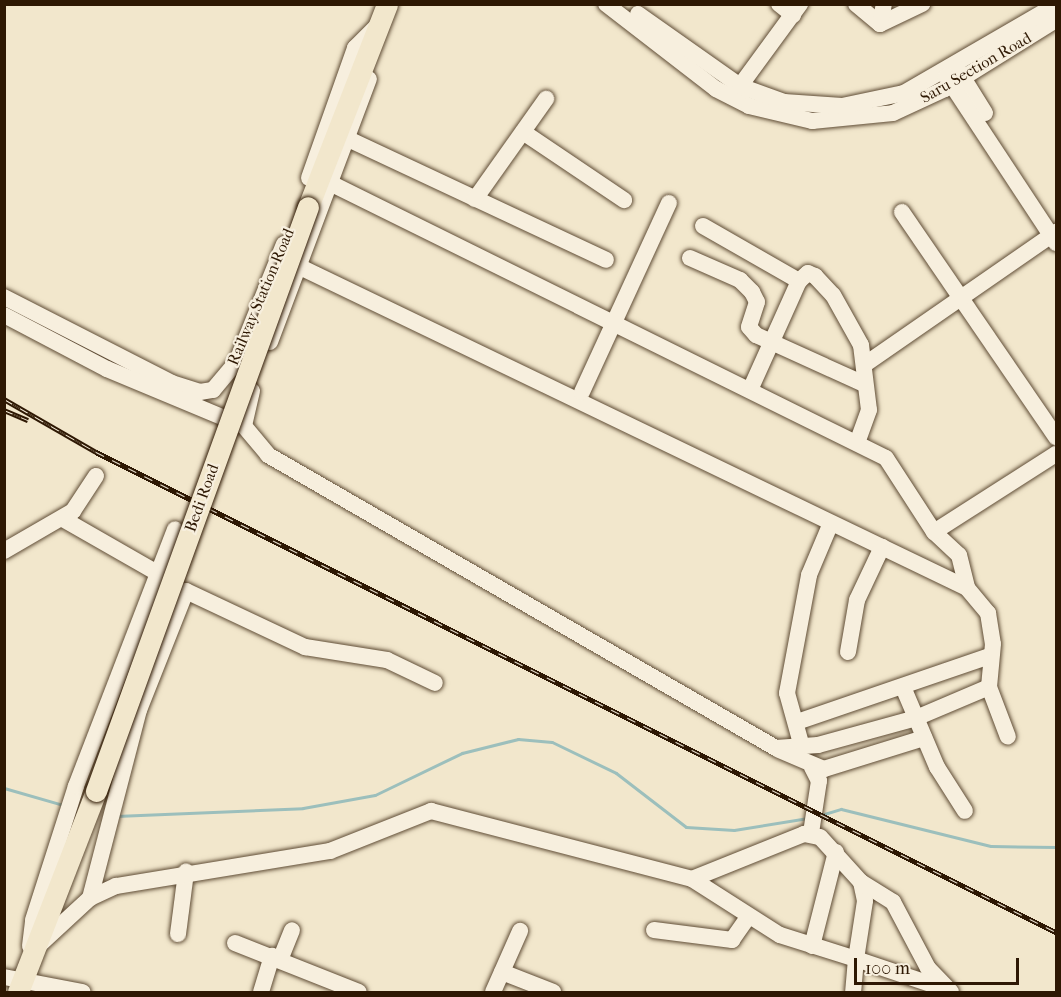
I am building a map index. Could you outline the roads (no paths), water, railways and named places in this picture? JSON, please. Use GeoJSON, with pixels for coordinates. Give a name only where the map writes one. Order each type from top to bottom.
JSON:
{"type":"FeatureCollection","features":[{"type":"Feature","properties":{"kind":"main road","name":"Bedi Road"},"geometry":{"type":"LineString","coordinates":[[26,965],[383,14]]}},
{"type":"Feature","properties":{"kind":"street","name":"Saru Section Road"},"geometry":{"type":"LineString","coordinates":[[606,4],[716,89],[779,115],[868,119],[1056,20]]}},
{"type":"Feature","properties":{"kind":"street","name":"Saru Section Road"},"geometry":{"type":"LineString","coordinates":[[625,4],[740,86],[784,102],[842,106],[882,100],[953,75],[1056,5]]}},
{"type":"Feature","properties":{"kind":"street"},"geometry":{"type":"LineString","coordinates":[[740,86],[797,10],[778,4]]}},
{"type":"Feature","properties":{"kind":"street"},"geometry":{"type":"LineString","coordinates":[[856,4],[880,24]]}},
{"type":"Feature","properties":{"kind":"street"},"geometry":{"type":"LineString","coordinates":[[880,24],[884,4]]}},
{"type":"Feature","properties":{"kind":"street"},"geometry":{"type":"LineString","coordinates":[[880,24],[922,4]]}},
{"type":"Feature","properties":{"kind":"street"},"geometry":{"type":"LineString","coordinates":[[244,426],[245,408],[377,57],[383,14]]}},
{"type":"Feature","properties":{"kind":"street","name":"Railway Station Road"},"geometry":{"type":"LineString","coordinates":[[4,297],[172,383],[200,392],[221,386],[266,291],[355,48],[383,14]]}},
{"type":"Feature","properties":{"kind":"street"},"geometry":{"type":"LineString","coordinates":[[864,374],[1056,235],[953,75]]}},
{"type":"Feature","properties":{"kind":"street"},"geometry":{"type":"LineString","coordinates":[[476,199],[546,99]]}},
{"type":"Feature","properties":{"kind":"street"},"geometry":{"type":"LineString","coordinates":[[523,132],[624,200]]}},
{"type":"Feature","properties":{"kind":"street"},"geometry":{"type":"LineString","coordinates":[[346,138],[606,260]]}},
{"type":"Feature","properties":{"kind":"street"},"geometry":{"type":"LineString","coordinates":[[330,183],[886,458],[934,532],[963,561],[967,588]]}},
{"type":"Feature","properties":{"kind":"street"},"geometry":{"type":"LineString","coordinates":[[582,392],[616,323],[669,203]]}},
{"type":"Feature","properties":{"kind":"street"},"geometry":{"type":"LineString","coordinates":[[902,212],[965,301],[1056,438]]}},
{"type":"Feature","properties":{"kind":"street"},"geometry":{"type":"LineString","coordinates":[[703,226],[815,276],[838,301],[856,333],[869,410],[857,443]]}},
{"type":"Feature","properties":{"kind":"street"},"geometry":{"type":"LineString","coordinates":[[690,258],[747,286],[757,302],[749,327],[770,345],[864,374]]}},
{"type":"Feature","properties":{"kind":"street"},"geometry":{"type":"LineString","coordinates":[[298,266],[967,588],[988,613],[990,656],[988,687],[1008,737]]}},
{"type":"Feature","properties":{"kind":"street"},"geometry":{"type":"LineString","coordinates":[[750,390],[805,273]]}},
{"type":"Feature","properties":{"kind":"street"},"geometry":{"type":"LineString","coordinates":[[4,315],[107,369],[244,426],[268,455],[812,767],[836,768],[924,738]]}},
{"type":"Feature","properties":{"kind":"street"},"geometry":{"type":"LineString","coordinates":[[934,532],[1056,454]]}},
{"type":"Feature","properties":{"kind":"street"},"geometry":{"type":"LineString","coordinates":[[4,551],[63,519],[96,476]]}},
{"type":"Feature","properties":{"kind":"street"},"geometry":{"type":"LineString","coordinates":[[63,519],[159,574]]}},
{"type":"Feature","properties":{"kind":"street"},"geometry":{"type":"LineString","coordinates":[[802,747],[797,722],[787,693],[809,575],[831,523]]}},
{"type":"Feature","properties":{"kind":"street"},"geometry":{"type":"LineString","coordinates":[[26,965],[33,920],[75,786],[175,529]]}},
{"type":"Feature","properties":{"kind":"street"},"geometry":{"type":"LineString","coordinates":[[848,652],[857,600],[882,547]]}},
{"type":"Feature","properties":{"kind":"street"},"geometry":{"type":"LineString","coordinates":[[90,898],[139,710],[186,591],[305,647],[387,660],[435,684]]}},
{"type":"Feature","properties":{"kind":"street"},"geometry":{"type":"LineString","coordinates":[[797,722],[990,656]]}},
{"type":"Feature","properties":{"kind":"street"},"geometry":{"type":"LineString","coordinates":[[903,687],[924,738],[965,811]]}},
{"type":"Feature","properties":{"kind":"street"},"geometry":{"type":"LineString","coordinates":[[776,748],[802,747],[916,718],[988,687]]}},
{"type":"Feature","properties":{"kind":"street"},"geometry":{"type":"LineString","coordinates":[[811,833],[819,781],[812,767]]}},
{"type":"Feature","properties":{"kind":"street"},"geometry":{"type":"LineString","coordinates":[[26,965],[90,898],[116,886],[186,872],[330,851],[431,811],[692,879],[749,916],[812,946],[949,991]]}},
{"type":"Feature","properties":{"kind":"street"},"geometry":{"type":"LineString","coordinates":[[811,833],[836,852],[861,882],[892,902],[928,968],[949,991]]}},
{"type":"Feature","properties":{"kind":"street"},"geometry":{"type":"LineString","coordinates":[[692,879],[811,833]]}},
{"type":"Feature","properties":{"kind":"street"},"geometry":{"type":"LineString","coordinates":[[812,946],[836,852]]}},
{"type":"Feature","properties":{"kind":"street"},"geometry":{"type":"LineString","coordinates":[[178,934],[186,872]]}},
{"type":"Feature","properties":{"kind":"street"},"geometry":{"type":"LineString","coordinates":[[853,993],[865,901],[861,882]]}},
{"type":"Feature","properties":{"kind":"street"},"geometry":{"type":"LineString","coordinates":[[654,930],[732,940],[749,916]]}},
{"type":"Feature","properties":{"kind":"street"},"geometry":{"type":"LineString","coordinates":[[261,993],[276,958],[292,930]]}},
{"type":"Feature","properties":{"kind":"street"},"geometry":{"type":"LineString","coordinates":[[493,993],[520,931]]}},
{"type":"Feature","properties":{"kind":"street"},"geometry":{"type":"LineString","coordinates":[[235,943],[359,993]]}},
{"type":"Feature","properties":{"kind":"street"},"geometry":{"type":"LineString","coordinates":[[26,965],[83,993]]}},
{"type":"Feature","properties":{"kind":"street"},"geometry":{"type":"LineString","coordinates":[[502,972],[553,993]]}},
{"type":"Feature","properties":{"kind":"waterway"},"geometry":{"type":"LineString","coordinates":[[116,816],[303,808],[375,795],[462,753],[518,739],[552,742],[616,773],[686,827],[734,830],[808,818]]}},
{"type":"Feature","properties":{"kind":"waterway"},"geometry":{"type":"LineString","coordinates":[[4,788],[63,805]]}},
{"type":"Feature","properties":{"kind":"waterway"},"geometry":{"type":"LineString","coordinates":[[821,815],[841,809],[991,846],[1056,847]]}},
{"type":"Feature","properties":{"kind":"railway"},"geometry":{"type":"LineString","coordinates":[[4,399],[96,452],[1056,932]]}},
{"type":"Feature","properties":{"kind":"railway"},"geometry":{"type":"LineString","coordinates":[[4,410],[28,420]]}}]}
